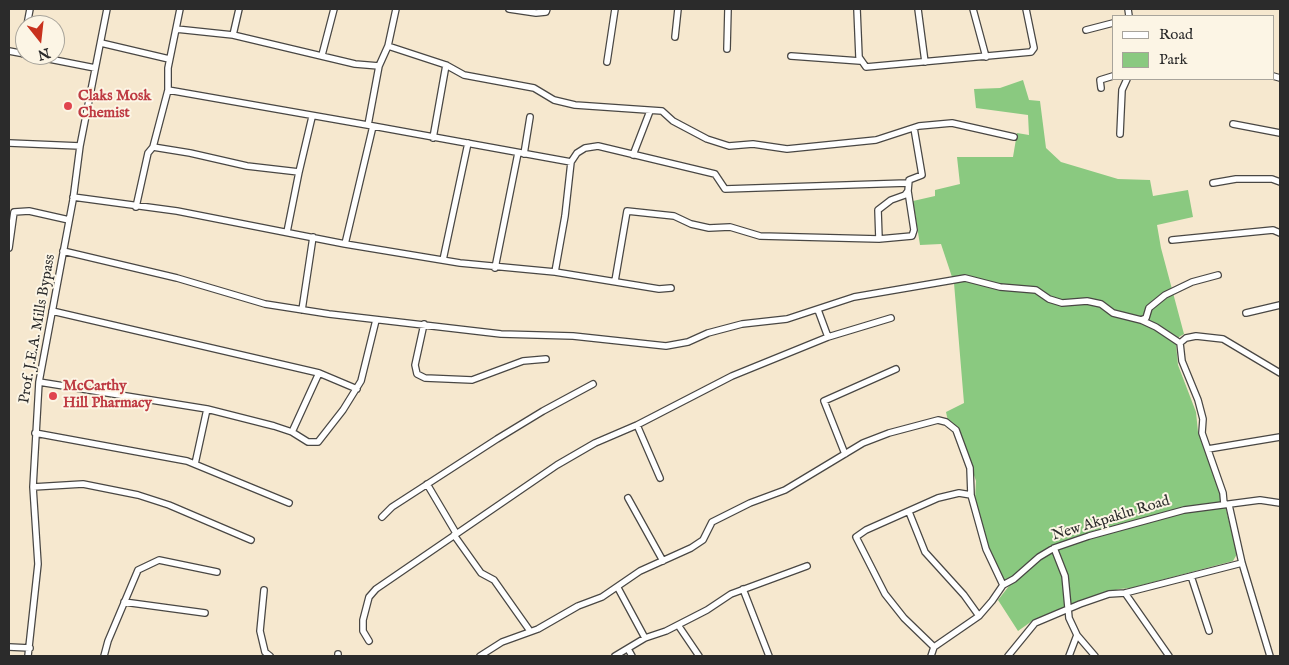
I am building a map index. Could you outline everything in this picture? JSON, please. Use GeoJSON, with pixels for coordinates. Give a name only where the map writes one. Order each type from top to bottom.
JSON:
{"type":"FeatureCollection","features":[{"type":"Feature","properties":{"kind":"street","name":"Prof. J.E.A. Mills Bypass"},"geometry":{"type":"LineString","coordinates":[[28,656],[38,564],[33,487],[39,382],[74,197],[80,146],[107,9]]}},
{"type":"Feature","properties":{"kind":"street"},"geometry":{"type":"LineString","coordinates":[[136,207],[148,153],[153,148],[168,90],[169,59],[180,9]]}},
{"type":"Feature","properties":{"kind":"street"},"geometry":{"type":"LineString","coordinates":[[233,35],[239,9]]}},
{"type":"Feature","properties":{"kind":"street"},"geometry":{"type":"LineString","coordinates":[[322,55],[334,9]]}},
{"type":"Feature","properties":{"kind":"street"},"geometry":{"type":"LineString","coordinates":[[345,244],[370,126],[379,66],[388,46],[396,9]]}},
{"type":"Feature","properties":{"kind":"street"},"geometry":{"type":"LineString","coordinates":[[509,9],[536,13],[546,12],[547,9]]}},
{"type":"Feature","properties":{"kind":"street"},"geometry":{"type":"LineString","coordinates":[[608,62],[615,9]]}},
{"type":"Feature","properties":{"kind":"street"},"geometry":{"type":"LineString","coordinates":[[675,37],[678,9]]}},
{"type":"Feature","properties":{"kind":"street"},"geometry":{"type":"LineString","coordinates":[[727,49],[728,9]]}},
{"type":"Feature","properties":{"kind":"street"},"geometry":{"type":"LineString","coordinates":[[856,9],[860,61],[866,67],[1032,52],[1034,48],[1026,9]]}},
{"type":"Feature","properties":{"kind":"street"},"geometry":{"type":"LineString","coordinates":[[918,9],[925,62]]}},
{"type":"Feature","properties":{"kind":"street"},"geometry":{"type":"LineString","coordinates":[[973,9],[986,57]]}},
{"type":"Feature","properties":{"kind":"street"},"geometry":{"type":"LineString","coordinates":[[1086,30],[1112,23]]}},
{"type":"Feature","properties":{"kind":"street"},"geometry":{"type":"LineString","coordinates":[[176,29],[233,35],[355,64],[379,66]]}},
{"type":"Feature","properties":{"kind":"street"},"geometry":{"type":"LineString","coordinates":[[101,43],[169,59]]}},
{"type":"Feature","properties":{"kind":"street"},"geometry":{"type":"LineString","coordinates":[[388,46],[446,65],[464,75],[534,88],[554,100],[575,105],[662,111],[673,121],[707,138],[729,146],[753,144],[787,149],[876,140],[914,128],[952,123],[1014,137]]}},
{"type":"Feature","properties":{"kind":"street"},"geometry":{"type":"LineString","coordinates":[[791,56],[860,61]]}},
{"type":"Feature","properties":{"kind":"street"},"geometry":{"type":"LineString","coordinates":[[65,62],[95,68]]}},
{"type":"Feature","properties":{"kind":"street"},"geometry":{"type":"LineString","coordinates":[[432,138],[446,65]]}},
{"type":"Feature","properties":{"kind":"street"},"geometry":{"type":"LineString","coordinates":[[1101,88],[1100,80],[1112,76]]}},
{"type":"Feature","properties":{"kind":"street"},"geometry":{"type":"LineString","coordinates":[[1120,134],[1122,90],[1127,80]]}},
{"type":"Feature","properties":{"kind":"street"},"geometry":{"type":"LineString","coordinates":[[168,90],[571,162]]}},
{"type":"Feature","properties":{"kind":"street"},"geometry":{"type":"LineString","coordinates":[[633,155],[650,111]]}},
{"type":"Feature","properties":{"kind":"street"},"geometry":{"type":"LineString","coordinates":[[287,232],[298,172],[312,117]]}},
{"type":"Feature","properties":{"kind":"street"},"geometry":{"type":"LineString","coordinates":[[495,268],[530,117]]}},
{"type":"Feature","properties":{"kind":"street"},"geometry":{"type":"LineString","coordinates":[[1233,124],[1280,133]]}},
{"type":"Feature","properties":{"kind":"street"},"geometry":{"type":"LineString","coordinates":[[615,281],[627,211],[674,216],[697,226],[730,227],[760,236],[879,239],[912,236],[914,230],[908,183],[909,180],[922,175],[914,128]]}},
{"type":"Feature","properties":{"kind":"street"},"geometry":{"type":"LineString","coordinates":[[9,143],[80,146]]}},
{"type":"Feature","properties":{"kind":"street"},"geometry":{"type":"LineString","coordinates":[[443,260],[468,143]]}},
{"type":"Feature","properties":{"kind":"street"},"geometry":{"type":"LineString","coordinates":[[555,272],[566,216],[571,162],[577,153],[585,148],[598,146],[716,174],[725,189],[908,183]]}},
{"type":"Feature","properties":{"kind":"street"},"geometry":{"type":"LineString","coordinates":[[153,148],[190,153],[247,166],[298,172]]}},
{"type":"Feature","properties":{"kind":"street"},"geometry":{"type":"LineString","coordinates":[[1213,183],[1236,179],[1272,179],[1280,182]]}},
{"type":"Feature","properties":{"kind":"street"},"geometry":{"type":"LineString","coordinates":[[879,239],[878,210],[891,200],[905,195],[908,191]]}},
{"type":"Feature","properties":{"kind":"street"},"geometry":{"type":"LineString","coordinates":[[74,197],[136,207],[177,211],[345,244],[495,268],[555,272],[659,289],[670,288]]}},
{"type":"Feature","properties":{"kind":"street"},"geometry":{"type":"LineString","coordinates":[[9,248],[14,212],[29,211],[69,220]]}},
{"type":"Feature","properties":{"kind":"street"},"geometry":{"type":"LineString","coordinates":[[1172,240],[1273,230],[1280,233]]}},
{"type":"Feature","properties":{"kind":"street"},"geometry":{"type":"LineString","coordinates":[[302,310],[313,238]]}},
{"type":"Feature","properties":{"kind":"street"},"geometry":{"type":"LineString","coordinates":[[64,251],[176,278],[232,296],[302,310],[502,334],[573,336],[666,346],[688,342],[708,333],[742,324],[787,319],[854,297],[965,278],[1000,287],[1036,290],[1049,299],[1062,302],[1088,301],[1101,304],[1126,318],[1141,320],[1180,343]]}},
{"type":"Feature","properties":{"kind":"street"},"geometry":{"type":"LineString","coordinates":[[1141,320],[1146,318],[1149,308],[1165,295],[1192,282],[1218,275]]}},
{"type":"Feature","properties":{"kind":"street"},"geometry":{"type":"LineString","coordinates":[[1246,313],[1280,305]]}},
{"type":"Feature","properties":{"kind":"street"},"geometry":{"type":"LineString","coordinates":[[818,310],[828,337]]}},
{"type":"Feature","properties":{"kind":"street"},"geometry":{"type":"LineString","coordinates":[[52,311],[319,373],[357,390]]}},
{"type":"Feature","properties":{"kind":"street"},"geometry":{"type":"LineString","coordinates":[[369,641],[363,630],[365,609],[369,597],[376,589],[557,465],[595,442],[637,425],[732,376],[828,337],[891,318]]}},
{"type":"Feature","properties":{"kind":"street"},"geometry":{"type":"LineString","coordinates":[[39,382],[207,409],[274,426],[292,432],[308,442],[318,442],[357,390],[365,368],[376,320]]}},
{"type":"Feature","properties":{"kind":"street"},"geometry":{"type":"LineString","coordinates":[[424,324],[415,365],[417,374],[425,378],[472,380],[523,361],[546,359]]}},
{"type":"Feature","properties":{"kind":"street"},"geometry":{"type":"LineString","coordinates":[[1180,343],[1186,338],[1196,336],[1223,339],[1280,373]]}},
{"type":"Feature","properties":{"kind":"street"},"geometry":{"type":"LineString","coordinates":[[1180,343],[1182,361],[1198,400],[1203,419],[1202,433],[1223,493],[1270,656]]}},
{"type":"Feature","properties":{"kind":"street"},"geometry":{"type":"LineString","coordinates":[[845,454],[824,401],[896,370]]}},
{"type":"Feature","properties":{"kind":"street"},"geometry":{"type":"LineString","coordinates":[[292,432],[319,373]]}},
{"type":"Feature","properties":{"kind":"street"},"geometry":{"type":"LineString","coordinates":[[382,517],[427,484],[543,411],[593,384]]}},
{"type":"Feature","properties":{"kind":"street"},"geometry":{"type":"LineString","coordinates":[[195,464],[207,409]]}},
{"type":"Feature","properties":{"kind":"street"},"geometry":{"type":"LineString","coordinates":[[480,656],[502,642],[538,629],[578,606],[602,597],[618,588],[640,571],[704,540],[712,522],[750,503],[785,490],[863,443],[890,433],[938,420],[946,422],[956,430],[970,468],[970,496],[986,549],[1003,585]]}},
{"type":"Feature","properties":{"kind":"street"},"geometry":{"type":"LineString","coordinates":[[637,425],[660,478]]}},
{"type":"Feature","properties":{"kind":"street"},"geometry":{"type":"LineString","coordinates":[[35,434],[195,464],[289,503]]}},
{"type":"Feature","properties":{"kind":"street"},"geometry":{"type":"LineString","coordinates":[[1208,449],[1280,437]]}},
{"type":"Feature","properties":{"kind":"street"},"geometry":{"type":"LineString","coordinates":[[33,487],[83,484],[138,495],[169,505],[250,540]]}},
{"type":"Feature","properties":{"kind":"street"},"geometry":{"type":"LineString","coordinates":[[427,484],[455,534],[481,573],[494,580],[530,631]]}},
{"type":"Feature","properties":{"kind":"street"},"geometry":{"type":"LineString","coordinates":[[931,656],[934,647],[904,618],[885,594],[856,537],[866,530],[938,498],[959,493],[970,496]]}},
{"type":"Feature","properties":{"kind":"street"},"geometry":{"type":"LineString","coordinates":[[628,498],[663,561]]}},
{"type":"Feature","properties":{"kind":"street","name":"New Akpaklu Road"},"geometry":{"type":"LineString","coordinates":[[934,647],[979,616],[992,602],[1003,585],[1014,579],[1039,556],[1054,548],[1089,536],[1184,510],[1260,500],[1280,502]]}},
{"type":"Feature","properties":{"kind":"street"},"geometry":{"type":"LineString","coordinates":[[908,512],[924,552],[964,595],[979,616]]}},
{"type":"Feature","properties":{"kind":"street"},"geometry":{"type":"LineString","coordinates":[[1054,548],[1065,576],[1069,618],[1077,635],[1095,656]]}},
{"type":"Feature","properties":{"kind":"street"},"geometry":{"type":"LineString","coordinates":[[104,656],[108,641],[138,570],[150,562],[159,560],[217,572]]}},
{"type":"Feature","properties":{"kind":"street"},"geometry":{"type":"LineString","coordinates":[[1008,656],[1035,623],[1080,604],[1109,594],[1125,593],[1242,563]]}},
{"type":"Feature","properties":{"kind":"street"},"geometry":{"type":"LineString","coordinates":[[615,656],[645,638],[678,625],[724,597],[807,566]]}},
{"type":"Feature","properties":{"kind":"street"},"geometry":{"type":"LineString","coordinates":[[1191,576],[1209,632]]}},
{"type":"Feature","properties":{"kind":"street"},"geometry":{"type":"LineString","coordinates":[[618,588],[645,638]]}},
{"type":"Feature","properties":{"kind":"street"},"geometry":{"type":"LineString","coordinates":[[743,589],[769,656]]}},
{"type":"Feature","properties":{"kind":"street"},"geometry":{"type":"LineString","coordinates":[[264,590],[260,631],[266,652],[270,656]]}},
{"type":"Feature","properties":{"kind":"street"},"geometry":{"type":"LineString","coordinates":[[1125,593],[1169,656]]}},
{"type":"Feature","properties":{"kind":"street"},"geometry":{"type":"LineString","coordinates":[[124,602],[205,613]]}},
{"type":"Feature","properties":{"kind":"street"},"geometry":{"type":"LineString","coordinates":[[678,625],[700,656]]}},
{"type":"Feature","properties":{"kind":"street"},"geometry":{"type":"LineString","coordinates":[[1069,656],[1077,635]]}},
{"type":"Feature","properties":{"kind":"street"},"geometry":{"type":"LineString","coordinates":[[9,647],[30,648]]}},
{"type":"Feature","properties":{"kind":"street"},"geometry":{"type":"LineString","coordinates":[[628,649],[632,656]]}},
{"type":"Feature","properties":{"kind":"green space"},"geometry":{"type":"Polygon","coordinates":[[[1023,80],[1029,100],[1040,101],[1046,148],[1061,162],[1118,179],[1150,180],[1153,196],[1188,190],[1193,217],[1157,225],[1161,248],[1184,334],[1179,337],[1176,345],[1178,365],[1196,412],[1198,432],[1226,509],[1237,554],[1233,561],[1131,588],[1119,589],[1077,603],[1032,621],[1018,631],[998,600],[1009,586],[1001,576],[990,551],[975,500],[976,481],[958,428],[948,421],[946,412],[964,403],[954,283],[941,244],[920,245],[913,201],[935,196],[935,190],[960,184],[957,157],[1013,157],[1017,133],[1029,135],[1028,115],[976,108],[974,89],[1000,88],[1023,80]]]}},
{"type":"Feature","properties":{"kind":"place","name":"Claks Mosk Chemist"},"geometry":{"type":"Point","coordinates":[68,106]}},
{"type":"Feature","properties":{"kind":"place","name":"McCarthy Hill Pharmacy"},"geometry":{"type":"Point","coordinates":[53,396]}}]}
